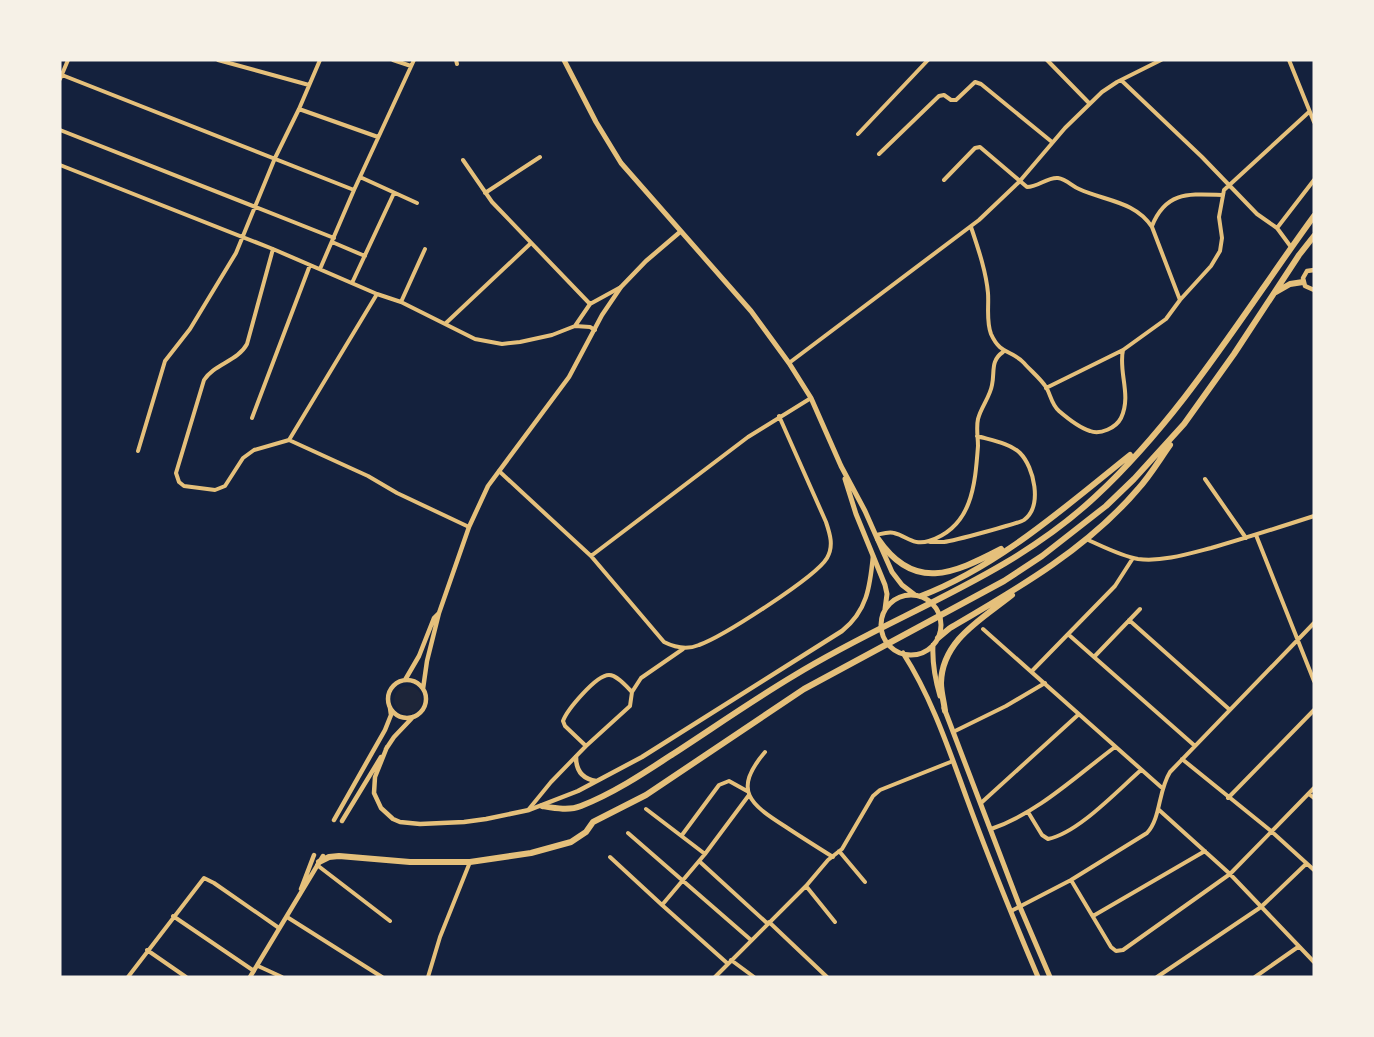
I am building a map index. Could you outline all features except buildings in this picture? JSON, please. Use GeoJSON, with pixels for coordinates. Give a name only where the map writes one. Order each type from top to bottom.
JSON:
{"type":"FeatureCollection","features":[{"type":"Feature","properties":{"kind":"highway"},"geometry":{"type":"LineString","coordinates":[[542,806],[578,807],[604,796],[646,772],[796,674],[959,589],[1028,548],[1095,497],[1187,395],[1314,216]]}},
{"type":"Feature","properties":{"kind":"highway"},"geometry":{"type":"LineString","coordinates":[[945,711],[941,683],[945,662],[960,636],[1085,539],[1139,489],[1314,236]]}},
{"type":"Feature","properties":{"kind":"highway"},"geometry":{"type":"LineString","coordinates":[[1273,294],[1290,284],[1303,282]]}},
{"type":"Feature","properties":{"kind":"highway"},"geometry":{"type":"LineString","coordinates":[[918,596],[936,590],[976,568],[1031,533],[1134,452],[1163,424]]}},
{"type":"Feature","properties":{"kind":"highway"},"geometry":{"type":"LineString","coordinates":[[320,861],[328,857],[339,856],[410,862],[470,862],[520,856],[576,839],[586,832],[593,822],[646,795],[804,689],[965,604],[1042,556],[1106,506],[1184,424]]}},
{"type":"Feature","properties":{"kind":"highway"},"geometry":{"type":"LineString","coordinates":[[877,537],[888,554],[903,566],[912,571],[935,573],[949,571],[975,561],[1031,533]]}},
{"type":"Feature","properties":{"kind":"highway"},"geometry":{"type":"LineString","coordinates":[[938,638],[950,627],[1041,573]]}},
{"type":"Feature","properties":{"kind":"main road"},"geometry":{"type":"LineString","coordinates":[[564,60],[596,122],[621,163],[757,317],[789,363],[811,398],[841,466],[897,579],[908,591],[928,600],[939,613],[941,621],[938,638],[933,645],[919,653],[903,653]]}},
{"type":"Feature","properties":{"kind":"main road"},"geometry":{"type":"LineString","coordinates":[[841,466],[856,514],[885,585],[886,603],[881,627],[884,637],[890,645],[903,653],[921,684],[1038,977]]}},
{"type":"Feature","properties":{"kind":"main road"},"geometry":{"type":"LineString","coordinates":[[884,611],[897,598],[906,595],[918,596]]}},
{"type":"Feature","properties":{"kind":"main road"},"geometry":{"type":"LineString","coordinates":[[933,645],[934,677],[945,711],[1020,907],[1050,977]]}},
{"type":"Feature","properties":{"kind":"street"},"geometry":{"type":"LineString","coordinates":[[68,60],[61,77],[354,190]]}},
{"type":"Feature","properties":{"kind":"street"},"geometry":{"type":"LineString","coordinates":[[218,60],[238,62],[273,76],[309,85]]}},
{"type":"Feature","properties":{"kind":"street"},"geometry":{"type":"LineString","coordinates":[[138,451],[165,361],[185,336],[236,254],[254,206],[320,60]]}},
{"type":"Feature","properties":{"kind":"street"},"geometry":{"type":"LineString","coordinates":[[393,60],[411,66]]}},
{"type":"Feature","properties":{"kind":"street"},"geometry":{"type":"LineString","coordinates":[[320,269],[414,60]]}},
{"type":"Feature","properties":{"kind":"street"},"geometry":{"type":"LineString","coordinates":[[858,134],[928,60]]}},
{"type":"Feature","properties":{"kind":"street"},"geometry":{"type":"LineString","coordinates":[[1047,60],[1089,103]]}},
{"type":"Feature","properties":{"kind":"street"},"geometry":{"type":"LineString","coordinates":[[789,363],[971,227],[1019,182],[1052,142],[1102,92],[1161,60]]}},
{"type":"Feature","properties":{"kind":"street"},"geometry":{"type":"LineString","coordinates":[[1289,60],[1314,123]]}},
{"type":"Feature","properties":{"kind":"street"},"geometry":{"type":"LineString","coordinates":[[1122,80],[1257,214],[1277,228],[1291,247]]}},
{"type":"Feature","properties":{"kind":"street"},"geometry":{"type":"LineString","coordinates":[[879,154],[939,96],[944,95],[951,100],[956,100],[975,82],[981,84],[1052,142]]}},
{"type":"Feature","properties":{"kind":"street"},"geometry":{"type":"LineString","coordinates":[[299,109],[378,137]]}},
{"type":"Feature","properties":{"kind":"street"},"geometry":{"type":"LineString","coordinates":[[1046,388],[1123,350],[1166,319],[1211,266],[1220,251],[1222,238],[1219,218],[1222,195],[1229,184],[1309,112]]}},
{"type":"Feature","properties":{"kind":"street"},"geometry":{"type":"LineString","coordinates":[[60,130],[254,206],[365,256]]}},
{"type":"Feature","properties":{"kind":"street"},"geometry":{"type":"LineString","coordinates":[[944,180],[978,147],[1019,182],[1031,187],[1059,178],[1081,190],[1127,205],[1145,217],[1152,227],[1180,300]]}},
{"type":"Feature","properties":{"kind":"street"},"geometry":{"type":"LineString","coordinates":[[485,193],[540,157]]}},
{"type":"Feature","properties":{"kind":"street"},"geometry":{"type":"LineString","coordinates":[[463,160],[485,193],[590,304]]}},
{"type":"Feature","properties":{"kind":"street"},"geometry":{"type":"LineString","coordinates":[[60,165],[401,302],[475,339],[502,344],[552,335],[574,326],[590,327],[595,330]]}},
{"type":"Feature","properties":{"kind":"street"},"geometry":{"type":"LineString","coordinates":[[360,177],[417,203]]}},
{"type":"Feature","properties":{"kind":"street"},"geometry":{"type":"LineString","coordinates":[[1277,228],[1314,180]]}},
{"type":"Feature","properties":{"kind":"street"},"geometry":{"type":"LineString","coordinates":[[352,283],[394,193]]}},
{"type":"Feature","properties":{"kind":"street"},"geometry":{"type":"LineString","coordinates":[[1152,227],[1158,213],[1170,200],[1182,196],[1222,195]]}},
{"type":"Feature","properties":{"kind":"street"},"geometry":{"type":"LineString","coordinates":[[971,227],[980,253],[988,292],[989,327],[992,335],[1003,352],[1019,358],[1046,388],[1049,398],[1059,411],[1090,431],[1102,432],[1119,422],[1124,410],[1126,384],[1121,362],[1123,350]]}},
{"type":"Feature","properties":{"kind":"street"},"geometry":{"type":"LineString","coordinates":[[342,821],[393,737],[425,706],[423,689],[427,661],[439,613],[481,499],[498,470],[564,385],[621,287],[641,265],[680,232]]}},
{"type":"Feature","properties":{"kind":"street"},"geometry":{"type":"LineString","coordinates":[[446,323],[530,243]]}},
{"type":"Feature","properties":{"kind":"street"},"geometry":{"type":"LineString","coordinates":[[273,249],[247,344],[241,352],[209,373],[204,380],[176,473],[178,482],[184,486],[215,490],[225,486],[243,458],[254,450],[289,440],[368,476],[397,493],[469,527]]}},
{"type":"Feature","properties":{"kind":"street"},"geometry":{"type":"LineString","coordinates":[[401,302],[425,249]]}},
{"type":"Feature","properties":{"kind":"street"},"geometry":{"type":"LineString","coordinates":[[252,418],[310,265]]}},
{"type":"Feature","properties":{"kind":"street"},"geometry":{"type":"LineString","coordinates":[[1314,270],[1304,274],[1303,282],[1307,288],[1314,290]]}},
{"type":"Feature","properties":{"kind":"street"},"geometry":{"type":"LineString","coordinates":[[574,326],[590,304],[621,287]]}},
{"type":"Feature","properties":{"kind":"street"},"geometry":{"type":"LineString","coordinates":[[289,440],[377,294]]}},
{"type":"Feature","properties":{"kind":"street"},"geometry":{"type":"LineString","coordinates":[[927,542],[958,524],[969,505],[977,454],[978,417],[993,384],[994,363],[998,355],[1003,352]]}},
{"type":"Feature","properties":{"kind":"street"},"geometry":{"type":"LineString","coordinates":[[591,556],[748,437],[811,398]]}},
{"type":"Feature","properties":{"kind":"street"},"geometry":{"type":"LineString","coordinates":[[498,470],[591,556],[659,638],[674,647],[700,645],[720,635],[799,584],[821,566],[830,552],[831,538],[826,522],[779,416]]}},
{"type":"Feature","properties":{"kind":"street"},"geometry":{"type":"LineString","coordinates":[[877,537],[894,532],[914,542],[944,542],[1024,521],[1034,508],[1036,497],[1028,466],[1019,452],[977,435]]}},
{"type":"Feature","properties":{"kind":"street"},"geometry":{"type":"LineString","coordinates":[[1205,479],[1246,538]]}},
{"type":"Feature","properties":{"kind":"street"},"geometry":{"type":"LineString","coordinates":[[1085,539],[1133,558],[1146,560],[1182,556],[1314,516]]}},
{"type":"Feature","properties":{"kind":"street"},"geometry":{"type":"LineString","coordinates":[[1256,535],[1314,681]]}},
{"type":"Feature","properties":{"kind":"street"},"geometry":{"type":"LineString","coordinates":[[387,747],[375,777],[374,793],[381,808],[400,822],[420,824],[486,819],[529,810],[578,792],[690,727],[830,640],[851,624],[868,596],[873,554]]}},
{"type":"Feature","properties":{"kind":"street"},"geometry":{"type":"LineString","coordinates":[[1032,671],[1120,581],[1133,558]]}},
{"type":"Feature","properties":{"kind":"street"},"geometry":{"type":"LineString","coordinates":[[1094,657],[1140,609]]}},
{"type":"Feature","properties":{"kind":"street"},"geometry":{"type":"LineString","coordinates":[[405,680],[419,656],[434,618],[439,613]]}},
{"type":"Feature","properties":{"kind":"street"},"geometry":{"type":"LineString","coordinates":[[1129,620],[1230,710]]}},
{"type":"Feature","properties":{"kind":"street"},"geometry":{"type":"LineString","coordinates":[[1011,911],[1071,880],[1147,833],[1154,823],[1162,788],[1170,772],[1314,623]]}},
{"type":"Feature","properties":{"kind":"street"},"geometry":{"type":"LineString","coordinates":[[983,628],[1162,788]]}},
{"type":"Feature","properties":{"kind":"street"},"geometry":{"type":"LineString","coordinates":[[1069,635],[1196,746]]}},
{"type":"Feature","properties":{"kind":"street"},"geometry":{"type":"LineString","coordinates":[[529,810],[551,782],[630,706],[632,692],[641,678],[683,648]]}},
{"type":"Feature","properties":{"kind":"street"},"geometry":{"type":"LineString","coordinates":[[586,746],[563,722],[570,708],[606,675],[614,676],[632,692]]}},
{"type":"Feature","properties":{"kind":"street"},"geometry":{"type":"LineString","coordinates":[[334,820],[385,730],[391,715],[388,696],[390,690],[405,680],[415,682],[423,689]]}},
{"type":"Feature","properties":{"kind":"street"},"geometry":{"type":"LineString","coordinates":[[953,732],[1006,706],[1045,683]]}},
{"type":"Feature","properties":{"kind":"street"},"geometry":{"type":"LineString","coordinates":[[390,708],[400,717],[413,717]]}},
{"type":"Feature","properties":{"kind":"street"},"geometry":{"type":"LineString","coordinates":[[1228,798],[1314,710]]}},
{"type":"Feature","properties":{"kind":"street"},"geometry":{"type":"LineString","coordinates":[[981,803],[1079,714]]}},
{"type":"Feature","properties":{"kind":"street"},"geometry":{"type":"LineString","coordinates":[[990,829],[1008,823],[1028,812],[1115,747]]}},
{"type":"Feature","properties":{"kind":"street"},"geometry":{"type":"LineString","coordinates":[[765,752],[749,773],[748,793],[752,802],[763,813],[833,857]]}},
{"type":"Feature","properties":{"kind":"street"},"geometry":{"type":"LineString","coordinates":[[576,757],[577,767],[582,776],[596,781]]}},
{"type":"Feature","properties":{"kind":"street"},"geometry":{"type":"LineString","coordinates":[[1182,759],[1271,831],[1314,870]]}},
{"type":"Feature","properties":{"kind":"street"},"geometry":{"type":"LineString","coordinates":[[715,977],[848,842],[873,796],[880,790],[953,761]]}},
{"type":"Feature","properties":{"kind":"street"},"geometry":{"type":"LineString","coordinates":[[1028,812],[1042,835],[1048,839],[1055,837],[1089,816],[1141,770]]}},
{"type":"Feature","properties":{"kind":"street"},"geometry":{"type":"LineString","coordinates":[[682,835],[718,785],[729,782],[748,793]]}},
{"type":"Feature","properties":{"kind":"street"},"geometry":{"type":"LineString","coordinates":[[1071,880],[1111,948],[1119,951],[1128,947],[1230,874],[1314,788]]}},
{"type":"Feature","properties":{"kind":"street"},"geometry":{"type":"LineString","coordinates":[[662,905],[705,854],[748,793]]}},
{"type":"Feature","properties":{"kind":"street"},"geometry":{"type":"LineString","coordinates":[[1309,794],[1314,798]]}},
{"type":"Feature","properties":{"kind":"street"},"geometry":{"type":"LineString","coordinates":[[646,809],[705,854]]}},
{"type":"Feature","properties":{"kind":"street"},"geometry":{"type":"LineString","coordinates":[[1158,809],[1230,874],[1314,962]]}},
{"type":"Feature","properties":{"kind":"street"},"geometry":{"type":"LineString","coordinates":[[628,833],[751,940]]}},
{"type":"Feature","properties":{"kind":"street"},"geometry":{"type":"LineString","coordinates":[[839,851],[865,882]]}},
{"type":"Feature","properties":{"kind":"street"},"geometry":{"type":"LineString","coordinates":[[1093,916],[1205,851]]}},
{"type":"Feature","properties":{"kind":"street"},"geometry":{"type":"LineString","coordinates":[[300,892],[314,855]]}},
{"type":"Feature","properties":{"kind":"street"},"geometry":{"type":"LineString","coordinates":[[610,857],[729,962],[754,977]]}},
{"type":"Feature","properties":{"kind":"street"},"geometry":{"type":"LineString","coordinates":[[250,977],[320,861],[390,921]]}},
{"type":"Feature","properties":{"kind":"street"},"geometry":{"type":"LineString","coordinates":[[699,861],[827,977]]}},
{"type":"Feature","properties":{"kind":"street"},"geometry":{"type":"LineString","coordinates":[[428,977],[440,937],[470,862]]}},
{"type":"Feature","properties":{"kind":"street"},"geometry":{"type":"LineString","coordinates":[[1157,977],[1261,907],[1306,864]]}},
{"type":"Feature","properties":{"kind":"street"},"geometry":{"type":"LineString","coordinates":[[128,977],[202,879],[207,878],[279,928]]}},
{"type":"Feature","properties":{"kind":"street"},"geometry":{"type":"LineString","coordinates":[[806,886],[835,922]]}},
{"type":"Feature","properties":{"kind":"street"},"geometry":{"type":"LineString","coordinates":[[173,916],[254,971]]}},
{"type":"Feature","properties":{"kind":"street"},"geometry":{"type":"LineString","coordinates":[[286,916],[382,977]]}},
{"type":"Feature","properties":{"kind":"street"},"geometry":{"type":"LineString","coordinates":[[1255,977],[1298,947]]}},
{"type":"Feature","properties":{"kind":"street"},"geometry":{"type":"LineString","coordinates":[[147,950],[186,977]]}},
{"type":"Feature","properties":{"kind":"street"},"geometry":{"type":"LineString","coordinates":[[258,966],[282,977]]}},
{"type":"Feature","properties":{"kind":"shaded area"},"geometry":{"type":"Polygon","coordinates":[[[408,686],[418,690],[422,700],[418,710],[408,714],[398,710],[394,700],[398,690],[408,686]]]}}]}
